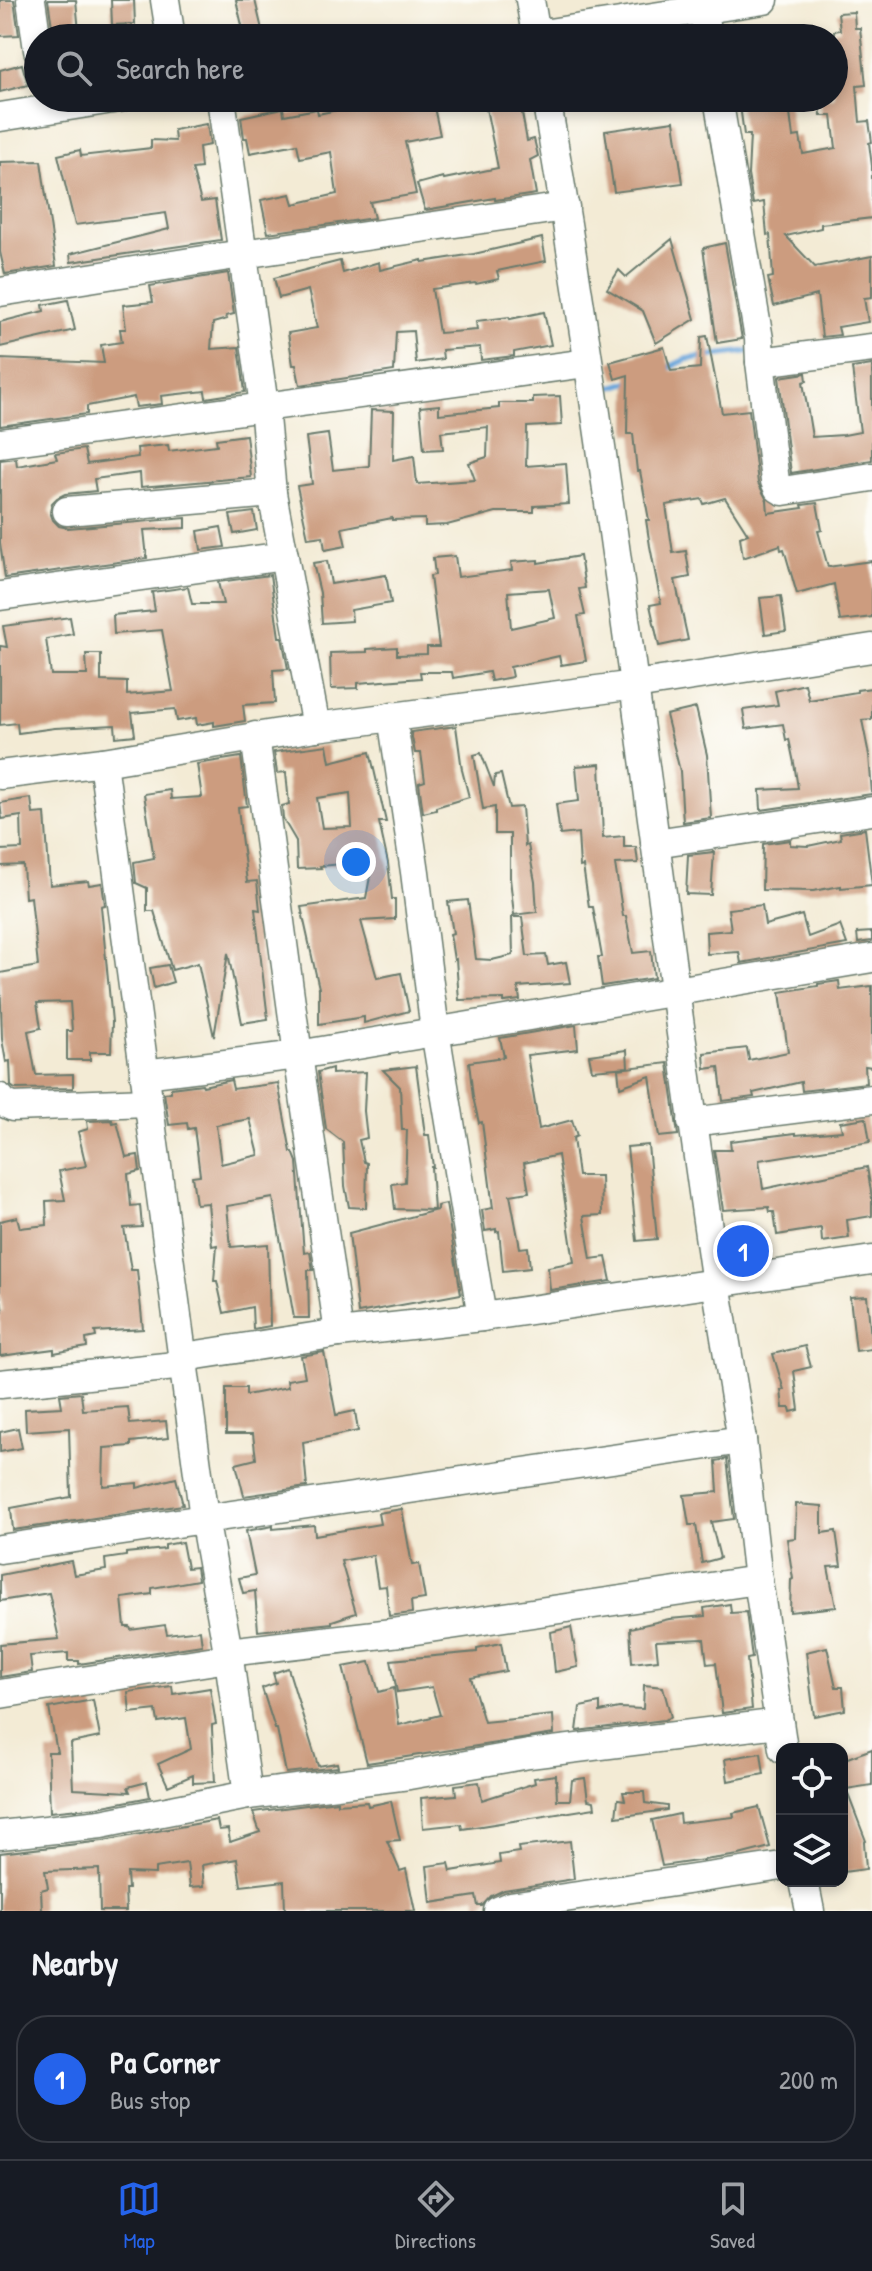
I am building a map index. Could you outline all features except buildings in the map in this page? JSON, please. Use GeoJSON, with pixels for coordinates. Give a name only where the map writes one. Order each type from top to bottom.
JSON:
{"type":"FeatureCollection","features":[{"type":"Feature","properties":{"kind":"street"},"geometry":{"type":"LineString","coordinates":[[31,0],[34,24]]}},
{"type":"Feature","properties":{"kind":"street"},"geometry":{"type":"LineString","coordinates":[[165,0],[169,24]]}},
{"type":"Feature","properties":{"kind":"street"},"geometry":{"type":"LineString","coordinates":[[529,24],[530,0]]}},
{"type":"Feature","properties":{"kind":"street"},"geometry":{"type":"LineString","coordinates":[[613,24],[764,0]]}},
{"type":"Feature","properties":{"kind":"street"},"geometry":{"type":"LineString","coordinates":[[704,10],[706,24]]}},
{"type":"Feature","properties":{"kind":"street"},"geometry":{"type":"LineString","coordinates":[[0,117],[24,110]]}},
{"type":"Feature","properties":{"kind":"street"},"geometry":{"type":"LineString","coordinates":[[223,112],[264,406],[272,493],[316,727]]}},
{"type":"Feature","properties":{"kind":"street"},"geometry":{"type":"LineString","coordinates":[[0,1835],[101,1824],[248,1795],[409,1775],[529,1754],[781,1736],[758,1580],[742,1440],[692,1122],[635,685],[548,112]]}},
{"type":"Feature","properties":{"kind":"street"},"geometry":{"type":"LineString","coordinates":[[720,112],[759,339],[775,481],[783,491],[872,477]]}},
{"type":"Feature","properties":{"kind":"street"},"geometry":{"type":"LineString","coordinates":[[0,292],[565,207]]}},
{"type":"Feature","properties":{"kind":"street"},"geometry":{"type":"LineString","coordinates":[[760,362],[872,348]]}},
{"type":"Feature","properties":{"kind":"street"},"geometry":{"type":"LineString","coordinates":[[0,443],[587,363]]}},
{"type":"Feature","properties":{"kind":"street"},"geometry":{"type":"LineString","coordinates":[[67,511],[272,493]]}},
{"type":"Feature","properties":{"kind":"street"},"geometry":{"type":"LineString","coordinates":[[0,596],[284,556]]}},
{"type":"Feature","properties":{"kind":"street"},"geometry":{"type":"LineString","coordinates":[[0,775],[103,762],[392,716],[635,685],[872,648]]}},
{"type":"Feature","properties":{"kind":"street"},"geometry":{"type":"LineString","coordinates":[[392,716],[435,1031],[482,1317]]}},
{"type":"Feature","properties":{"kind":"street"},"geometry":{"type":"LineString","coordinates":[[255,736],[339,1333]]}},
{"type":"Feature","properties":{"kind":"street"},"geometry":{"type":"LineString","coordinates":[[103,762],[204,1518],[248,1795]]}},
{"type":"Feature","properties":{"kind":"street"},"geometry":{"type":"LineString","coordinates":[[655,843],[872,811]]}},
{"type":"Feature","properties":{"kind":"street"},"geometry":{"type":"LineString","coordinates":[[144,1074],[298,1055],[872,958]]}},
{"type":"Feature","properties":{"kind":"street"},"geometry":{"type":"LineString","coordinates":[[0,1098],[13,1107],[148,1102]]}},
{"type":"Feature","properties":{"kind":"street"},"geometry":{"type":"LineString","coordinates":[[692,1122],[872,1099]]}},
{"type":"Feature","properties":{"kind":"street"},"geometry":{"type":"LineString","coordinates":[[0,1384],[184,1361],[339,1333],[482,1317],[872,1260]]}},
{"type":"Feature","properties":{"kind":"street"},"geometry":{"type":"LineString","coordinates":[[0,1549],[742,1440]]}},
{"type":"Feature","properties":{"kind":"street"},"geometry":{"type":"LineString","coordinates":[[0,1694],[228,1655],[758,1580]]}},
{"type":"Feature","properties":{"kind":"street"},"geometry":{"type":"LineString","coordinates":[[498,1911],[510,1906],[776,1867]]}},
{"type":"Feature","properties":{"kind":"street"},"geometry":{"type":"LineString","coordinates":[[805,1887],[810,1911]]}},
{"type":"Feature","properties":{"kind":"waterway"},"geometry":{"type":"LineString","coordinates":[[664,370],[687,359],[750,351]]}},
{"type":"Feature","properties":{"kind":"waterway"},"geometry":{"type":"LineString","coordinates":[[612,387],[635,380]]}},
{"type":"Feature","properties":{"kind":"place","name":"Pa Corner"},"geometry":{"type":"Point","coordinates":[743,1251]}}]}
